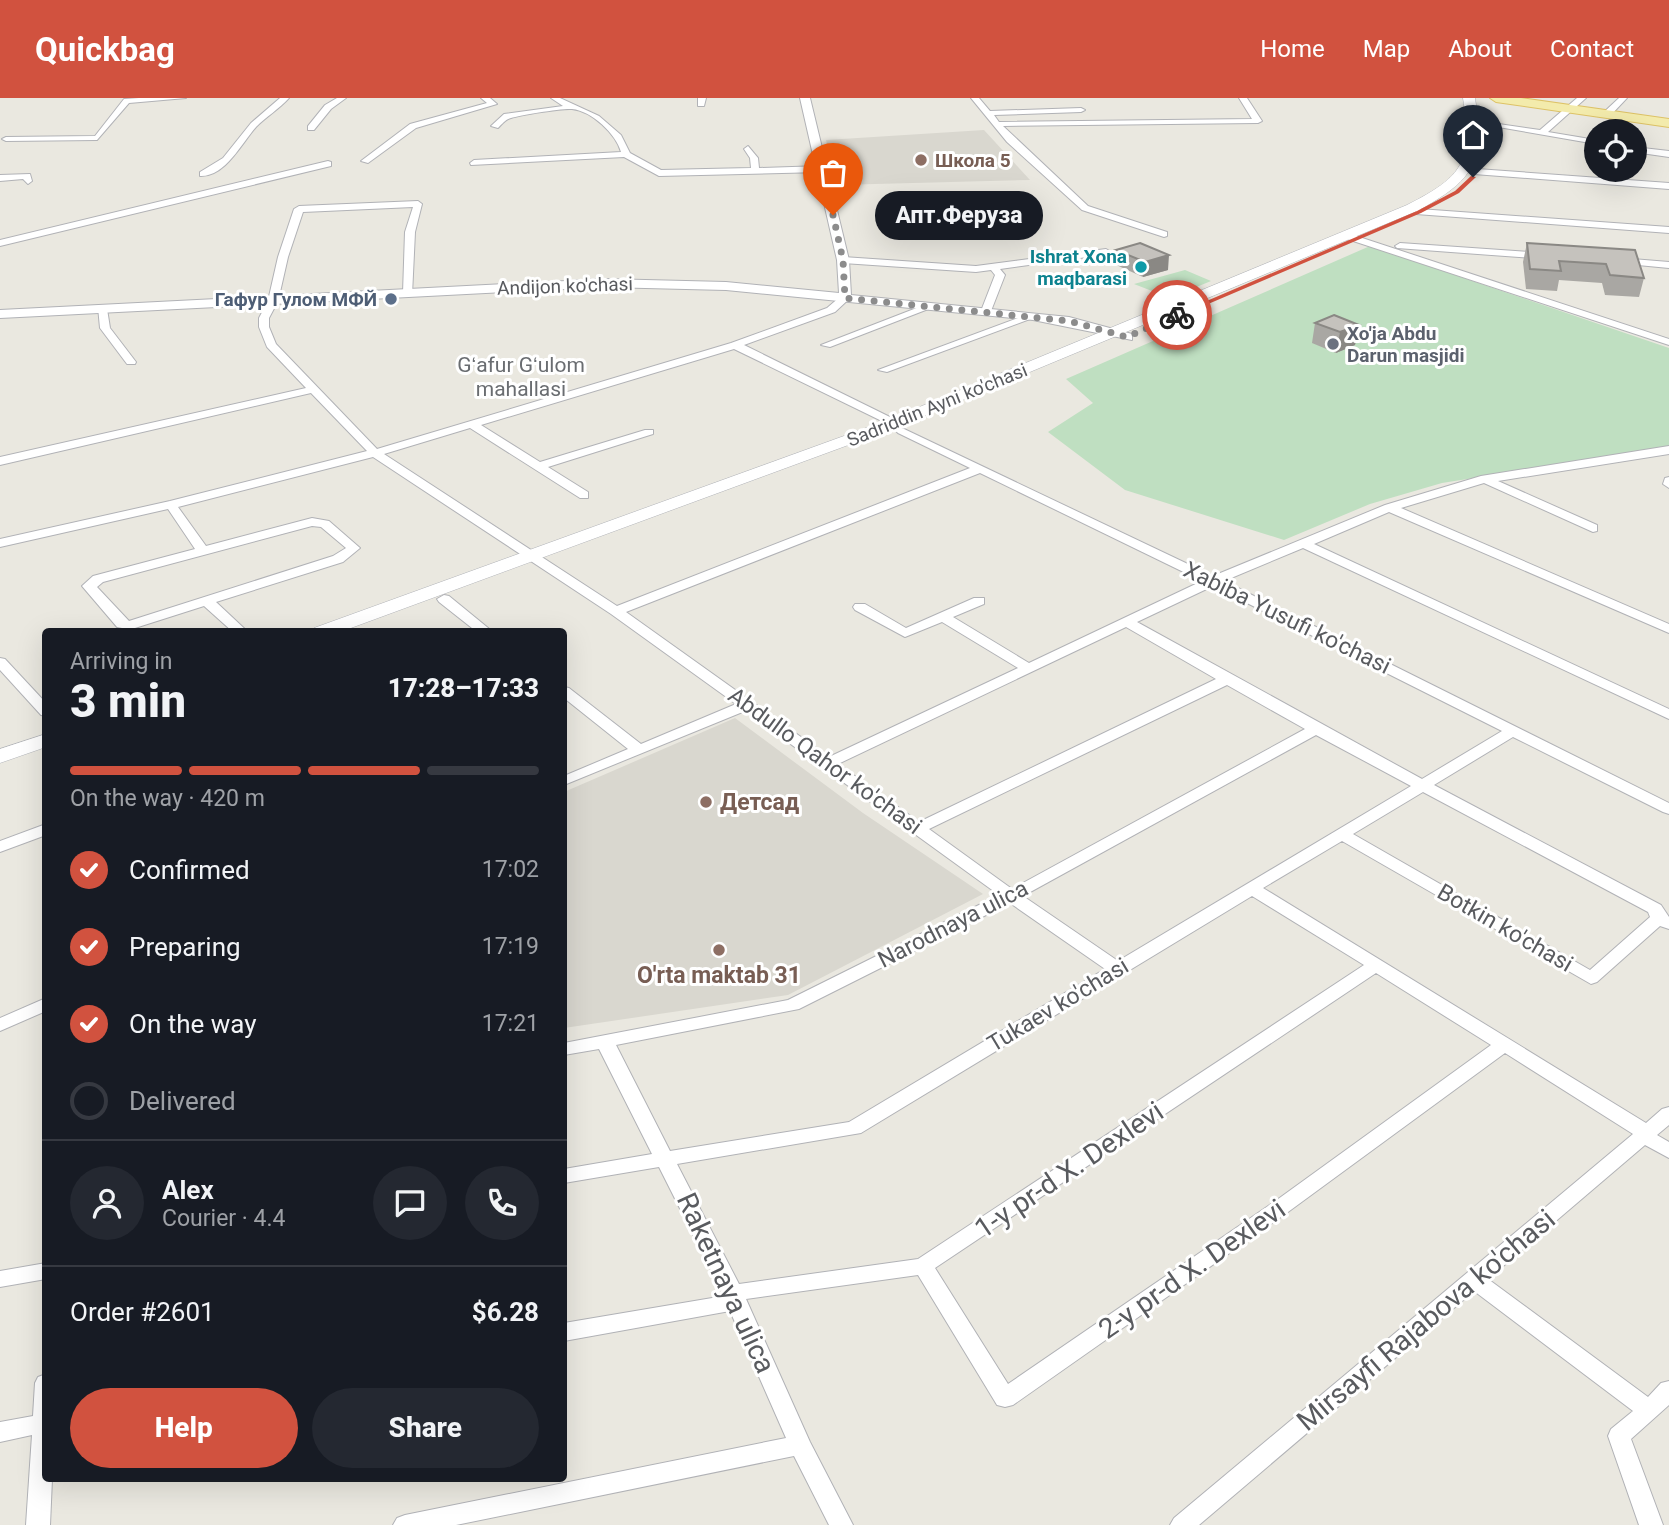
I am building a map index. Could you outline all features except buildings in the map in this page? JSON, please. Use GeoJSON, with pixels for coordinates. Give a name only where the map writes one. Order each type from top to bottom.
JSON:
{"type":"FeatureCollection","features":[{"type":"Feature","properties":{"kind":"main road","name":"Sadriddin Ayni ko'chasi"},"geometry":{"type":"LineString","coordinates":[[1356,239],[1437,195],[1463,174],[1475,150],[1469,98]]}},
{"type":"Feature","properties":{"kind":"main road"},"geometry":{"type":"LineString","coordinates":[[1477,172],[1487,154],[1480,98]]}},
{"type":"Feature","properties":{"kind":"main road"},"geometry":{"type":"LineString","coordinates":[[1496,98],[1669,123]]}},
{"type":"Feature","properties":{"kind":"main road","name":"Sadriddin Ayni ko'chasi"},"geometry":{"type":"LineString","coordinates":[[365,628],[898,427],[1419,212],[1457,192],[1477,172]]}},
{"type":"Feature","properties":{"kind":"main road","name":"Sadriddin Ayni ko'chasi"},"geometry":{"type":"LineString","coordinates":[[333,628],[538,561]]}},
{"type":"Feature","properties":{"kind":"main road"},"geometry":{"type":"LineString","coordinates":[[0,744],[42,729]]}},
{"type":"Feature","properties":{"kind":"main road"},"geometry":{"type":"LineString","coordinates":[[0,756],[42,741]]}},
{"type":"Feature","properties":{"kind":"street"},"geometry":{"type":"LineString","coordinates":[[6,139],[97,138],[127,101],[182,98]]}},
{"type":"Feature","properties":{"kind":"street"},"geometry":{"type":"LineString","coordinates":[[203,174],[226,160],[254,125],[285,98]]}},
{"type":"Feature","properties":{"kind":"street"},"geometry":{"type":"LineString","coordinates":[[312,128],[328,107],[342,98]]}},
{"type":"Feature","properties":{"kind":"street"},"geometry":{"type":"LineString","coordinates":[[365,161],[412,127],[492,104],[485,98]]}},
{"type":"Feature","properties":{"kind":"street"},"geometry":{"type":"LineString","coordinates":[[555,98],[590,114],[621,140],[626,154]]}},
{"type":"Feature","properties":{"kind":"street"},"geometry":{"type":"LineString","coordinates":[[0,543],[171,505],[375,453],[736,345],[831,310],[845,298],[843,260],[805,98]]}},
{"type":"Feature","properties":{"kind":"street"},"geometry":{"type":"LineString","coordinates":[[975,98],[997,124],[1085,208],[1164,234]]}},
{"type":"Feature","properties":{"kind":"street"},"geometry":{"type":"LineString","coordinates":[[997,124],[1258,121],[1243,98]]}},
{"type":"Feature","properties":{"kind":"street"},"geometry":{"type":"LineString","coordinates":[[1542,133],[1582,98]]}},
{"type":"Feature","properties":{"kind":"street"},"geometry":{"type":"LineString","coordinates":[[1606,115],[1623,98]]}},
{"type":"Feature","properties":{"kind":"street"},"geometry":{"type":"LineString","coordinates":[[495,126],[507,116],[572,107]]}},
{"type":"Feature","properties":{"kind":"street"},"geometry":{"type":"LineString","coordinates":[[987,113],[1080,110]]}},
{"type":"Feature","properties":{"kind":"street"},"geometry":{"type":"LineString","coordinates":[[1485,124],[1584,140]]}},
{"type":"Feature","properties":{"kind":"street"},"geometry":{"type":"LineString","coordinates":[[748,149],[754,158],[755,171]]}},
{"type":"Feature","properties":{"kind":"street"},"geometry":{"type":"LineString","coordinates":[[1647,151],[1669,154]]}},
{"type":"Feature","properties":{"kind":"street"},"geometry":{"type":"LineString","coordinates":[[474,163],[626,154],[659,173],[822,169]]}},
{"type":"Feature","properties":{"kind":"street"},"geometry":{"type":"LineString","coordinates":[[0,243],[328,164]]}},
{"type":"Feature","properties":{"kind":"street"},"geometry":{"type":"LineString","coordinates":[[1477,172],[1669,186]]}},
{"type":"Feature","properties":{"kind":"street"},"geometry":{"type":"LineString","coordinates":[[0,178],[27,176],[28,181]]}},
{"type":"Feature","properties":{"kind":"street","name":"Abdullo Qahor ko'chasi"},"geometry":{"type":"LineString","coordinates":[[408,293],[410,232],[418,204],[299,209],[283,257],[274,301],[264,318],[264,327],[271,345],[375,453],[616,611],[1011,896],[1117,968]]}},
{"type":"Feature","properties":{"kind":"street"},"geometry":{"type":"LineString","coordinates":[[1419,212],[1669,230]]}},
{"type":"Feature","properties":{"kind":"street"},"geometry":{"type":"LineString","coordinates":[[1356,239],[1560,257]]}},
{"type":"Feature","properties":{"kind":"street"},"geometry":{"type":"LineString","coordinates":[[1356,239],[1669,342]]}},
{"type":"Feature","properties":{"kind":"street"},"geometry":{"type":"LineString","coordinates":[[843,260],[995,268],[1106,252]]}},
{"type":"Feature","properties":{"kind":"street"},"geometry":{"type":"LineString","coordinates":[[1615,261],[1669,265]]}},
{"type":"Feature","properties":{"kind":"street"},"geometry":{"type":"LineString","coordinates":[[986,311],[1000,275],[995,268]]}},
{"type":"Feature","properties":{"kind":"street","name":"Andijon ko'chasi"},"geometry":{"type":"LineString","coordinates":[[0,314],[605,283],[726,286],[986,311],[1069,321],[1120,335]]}},
{"type":"Feature","properties":{"kind":"street"},"geometry":{"type":"LineString","coordinates":[[825,345],[931,306]]}},
{"type":"Feature","properties":{"kind":"street"},"geometry":{"type":"LineString","coordinates":[[102,309],[105,328],[131,362]]}},
{"type":"Feature","properties":{"kind":"street"},"geometry":{"type":"LineString","coordinates":[[883,370],[1033,316]]}},
{"type":"Feature","properties":{"kind":"street","name":"Xabiba Yusufi ko'chasi"},"geometry":{"type":"LineString","coordinates":[[736,345],[1669,809]]}},
{"type":"Feature","properties":{"kind":"street"},"geometry":{"type":"LineString","coordinates":[[0,461],[312,390]]}},
{"type":"Feature","properties":{"kind":"street"},"geometry":{"type":"LineString","coordinates":[[472,424],[584,495]]}},
{"type":"Feature","properties":{"kind":"street"},"geometry":{"type":"LineString","coordinates":[[538,466],[649,432]]}},
{"type":"Feature","properties":{"kind":"street"},"geometry":{"type":"LineString","coordinates":[[829,763],[1213,581],[1389,508],[1485,479],[1669,450]]}},
{"type":"Feature","properties":{"kind":"street"},"geometry":{"type":"LineString","coordinates":[[616,611],[979,468]]}},
{"type":"Feature","properties":{"kind":"street"},"geometry":{"type":"LineString","coordinates":[[1485,479],[1593,528]]}},
{"type":"Feature","properties":{"kind":"street"},"geometry":{"type":"LineString","coordinates":[[171,505],[202,550]]}},
{"type":"Feature","properties":{"kind":"street"},"geometry":{"type":"LineString","coordinates":[[1389,508],[1669,629]]}},
{"type":"Feature","properties":{"kind":"street"},"geometry":{"type":"LineString","coordinates":[[312,523],[325,524],[354,548],[338,559],[130,625],[122,624],[89,586],[98,579],[202,550],[312,523]]}},
{"type":"Feature","properties":{"kind":"street"},"geometry":{"type":"LineString","coordinates":[[1304,544],[1669,715]]}},
{"type":"Feature","properties":{"kind":"street"},"geometry":{"type":"LineString","coordinates":[[443,599],[481,628]]}},
{"type":"Feature","properties":{"kind":"street"},"geometry":{"type":"LineString","coordinates":[[207,601],[237,628]]}},
{"type":"Feature","properties":{"kind":"street"},"geometry":{"type":"LineString","coordinates":[[860,607],[905,633],[979,601]]}},
{"type":"Feature","properties":{"kind":"street"},"geometry":{"type":"LineString","coordinates":[[943,617],[1029,669]]}},
{"type":"Feature","properties":{"kind":"street","name":"Botkin ko'chasi"},"geometry":{"type":"LineString","coordinates":[[1128,623],[1316,729],[1655,909],[1664,921],[1591,978],[1340,833]]}},
{"type":"Feature","properties":{"kind":"street"},"geometry":{"type":"LineString","coordinates":[[3,668],[42,708]]}},
{"type":"Feature","properties":{"kind":"street"},"geometry":{"type":"LineString","coordinates":[[919,828],[1227,679]]}},
{"type":"Feature","properties":{"kind":"street"},"geometry":{"type":"LineString","coordinates":[[567,693],[639,750]]}},
{"type":"Feature","properties":{"kind":"street"},"geometry":{"type":"LineString","coordinates":[[567,780],[747,705]]}},
{"type":"Feature","properties":{"kind":"street","name":"Narodnaya ulica"},"geometry":{"type":"LineString","coordinates":[[567,1048],[793,1005],[1011,896],[1316,729]]}},
{"type":"Feature","properties":{"kind":"street","name":"Tukaev ko'chasi"},"geometry":{"type":"LineString","coordinates":[[567,1175],[854,1128],[1514,730]]}},
{"type":"Feature","properties":{"kind":"street"},"geometry":{"type":"LineString","coordinates":[[0,847],[42,831]]}},
{"type":"Feature","properties":{"kind":"street"},"geometry":{"type":"LineString","coordinates":[[1251,888],[1669,1151]]}},
{"type":"Feature","properties":{"kind":"street","name":"1-y pr-d X. Dexlevi"},"geometry":{"type":"LineString","coordinates":[[567,1331],[734,1297],[923,1266],[1375,966]]}},
{"type":"Feature","properties":{"kind":"street"},"geometry":{"type":"LineString","coordinates":[[0,1025],[42,1006]]}},
{"type":"Feature","properties":{"kind":"street","name":"Raketnaya ulica"},"geometry":{"type":"LineString","coordinates":[[606,1042],[734,1297],[800,1445],[841,1525]]}},
{"type":"Feature","properties":{"kind":"street","name":"2-y pr-d X. Dexlevi"},"geometry":{"type":"LineString","coordinates":[[923,1266],[1005,1398],[1281,1207],[1502,1046]]}},
{"type":"Feature","properties":{"kind":"street","name":"Mirsayfi Rajabova ko'chasi"},"geometry":{"type":"LineString","coordinates":[[1182,1525],[1669,1114]]}},
{"type":"Feature","properties":{"kind":"street"},"geometry":{"type":"LineString","coordinates":[[0,1279],[42,1272]]}},
{"type":"Feature","properties":{"kind":"street"},"geometry":{"type":"LineString","coordinates":[[1475,1280],[1649,1411]]}},
{"type":"Feature","properties":{"kind":"street"},"geometry":{"type":"LineString","coordinates":[[1651,1525],[1619,1436],[1669,1390]]}},
{"type":"Feature","properties":{"kind":"street"},"geometry":{"type":"LineString","coordinates":[[0,1432],[42,1424]]}},
{"type":"Feature","properties":{"kind":"street"},"geometry":{"type":"LineString","coordinates":[[405,1525],[800,1445]]}},
{"type":"Feature","properties":{"kind":"street"},"geometry":{"type":"LineString","coordinates":[[38,1525],[42,1458]]}},
{"type":"Feature","properties":{"kind":"shaded area","name":"Школа 5"},"geometry":{"type":"Polygon","coordinates":[[[984,130],[1030,180],[837,185],[826,140],[984,130]]]}},
{"type":"Feature","properties":{"kind":"shaded area","name":"O'rta maktab 31"},"geometry":{"type":"Polygon","coordinates":[[[735,718],[863,813],[983,894],[788,995],[567,1028],[567,791],[735,718]]]}},
{"type":"Feature","properties":{"kind":"green space"},"geometry":{"type":"Polygon","coordinates":[[[1370,246],[1669,348],[1669,447],[1442,483],[1370,504],[1284,540],[1125,490],[1048,432],[1093,403],[1066,379],[1370,246]]]}},
{"type":"Feature","properties":{"kind":"green space"},"geometry":{"type":"Polygon","coordinates":[[[1185,270],[1211,281],[1170,298],[1134,284],[1185,270]]]}},
{"type":"Feature","properties":{"kind":"way so far"},"geometry":{"type":"LineString","coordinates":[[833,215],[843,260],[845,298],[1033,316],[1069,321],[1127,337],[1177,315]]}},
{"type":"Feature","properties":{"kind":"place","name":"Школа 5"},"geometry":{"type":"Point","coordinates":[921,160]}},
{"type":"Feature","properties":{"kind":"place","name":"Апт.Феруза"},"geometry":{"type":"Point","coordinates":[833,215]}},
{"type":"Feature","properties":{"kind":"place","name":"Ishrat Хоnа mаqbаrasi"},"geometry":{"type":"Point","coordinates":[1141,267]}},
{"type":"Feature","properties":{"kind":"place","name":"Гафур Гулом МФЙ"},"geometry":{"type":"Point","coordinates":[391,299]}},
{"type":"Feature","properties":{"kind":"place","name":"Xo'ja Abdu Darun masjidi"},"geometry":{"type":"Point","coordinates":[1333,344]}},
{"type":"Feature","properties":{"kind":"place","name":"Детсад"},"geometry":{"type":"Point","coordinates":[706,802]}},
{"type":"Feature","properties":{"kind":"place","name":"O'rta maktab 31"},"geometry":{"type":"Point","coordinates":[719,950]}},
{"type":"Feature","properties":{"kind":"district","name":"Gʻafur Gʻulom mahallasi"},"geometry":{"type":"Point","coordinates":[521,377]}},
{"type":"Feature","properties":{"kind":"route"},"geometry":{"type":"LineString","coordinates":[[1177,315],[1419,212],[1457,192],[1473,177]]}}]}
